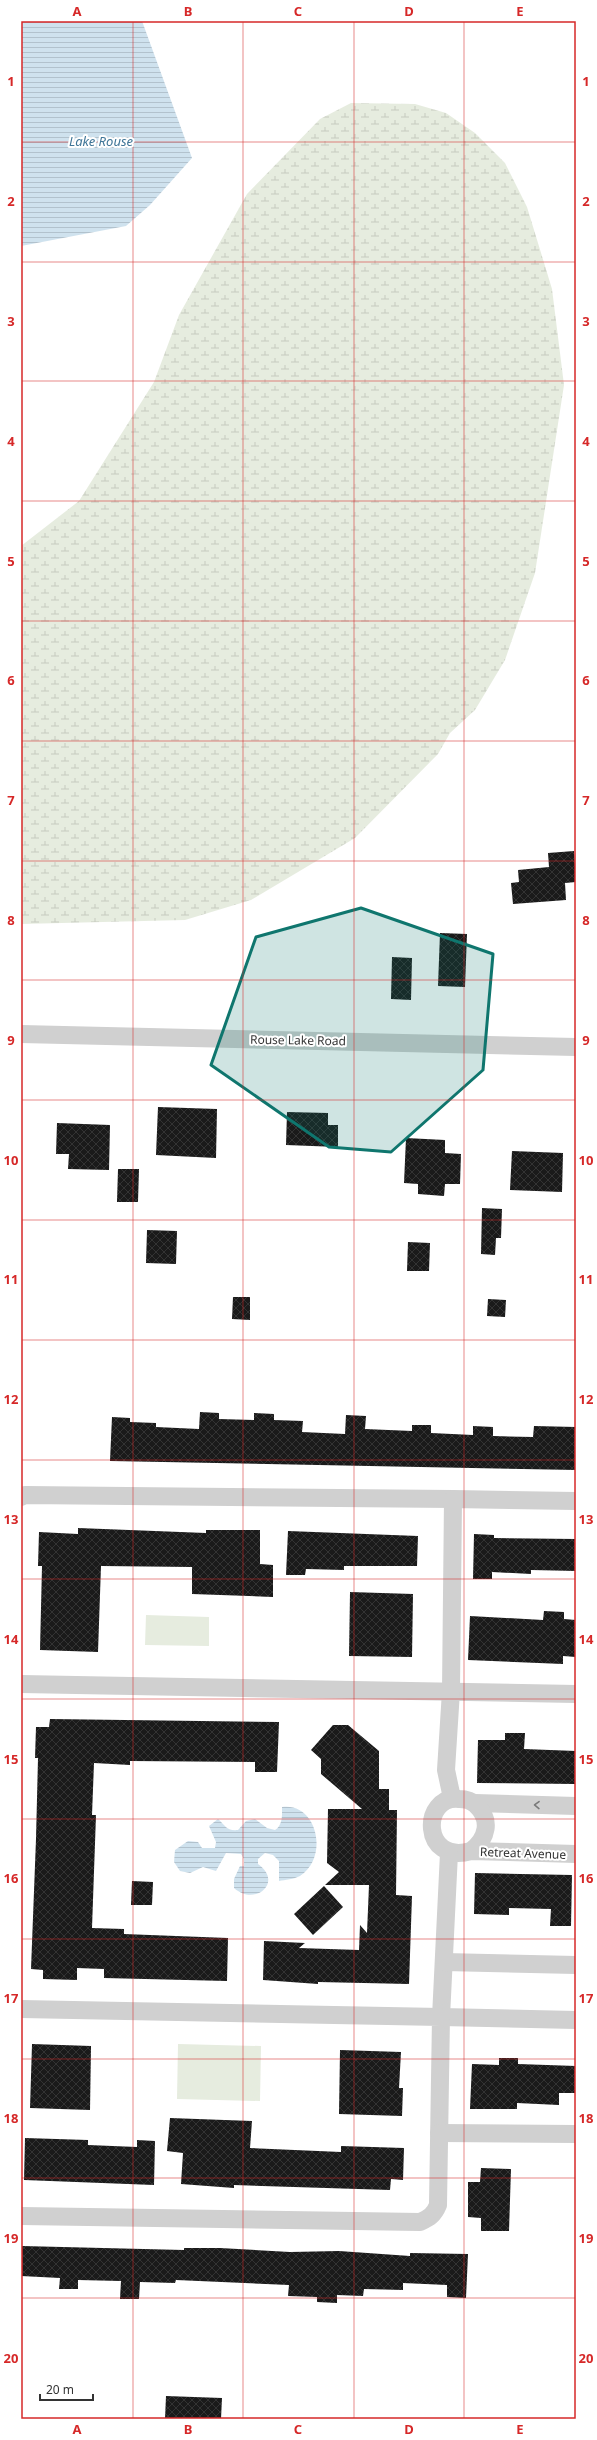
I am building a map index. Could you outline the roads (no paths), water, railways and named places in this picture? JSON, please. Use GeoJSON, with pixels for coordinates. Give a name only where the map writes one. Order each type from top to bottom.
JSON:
{"type":"FeatureCollection","features":[{"type":"Feature","properties":{"kind":"street","name":"Rouse Lake Road"},"geometry":{"type":"LineString","coordinates":[[21,1034],[576,1047]]}},
{"type":"Feature","properties":{"kind":"street"},"geometry":{"type":"LineString","coordinates":[[21,1497],[25,1495],[576,1501]]}},
{"type":"Feature","properties":{"kind":"street"},"geometry":{"type":"LineString","coordinates":[[452,1798],[446,1770],[451,1692],[453,1499]]}},
{"type":"Feature","properties":{"kind":"street"},"geometry":{"type":"LineString","coordinates":[[21,1684],[576,1694]]}},
{"type":"Feature","properties":{"kind":"street"},"geometry":{"type":"LineString","coordinates":[[452,1798],[466,1799],[475,1804],[482,1812],[486,1823],[483,1839],[471,1852],[460,1854],[449,1852],[439,1846],[433,1837],[431,1826],[433,1816],[438,1808],[452,1798]]}},
{"type":"Feature","properties":{"kind":"street"},"geometry":{"type":"LineString","coordinates":[[475,1804],[576,1806]]}},
{"type":"Feature","properties":{"kind":"street"},"geometry":{"type":"LineString","coordinates":[[21,2216],[420,2222],[435,2214],[438,2205],[441,2017],[449,1852]]}},
{"type":"Feature","properties":{"kind":"street","name":"Retreat Avenue"},"geometry":{"type":"LineString","coordinates":[[471,1852],[576,1854]]}},
{"type":"Feature","properties":{"kind":"street"},"geometry":{"type":"LineString","coordinates":[[444,1962],[576,1965]]}},
{"type":"Feature","properties":{"kind":"street"},"geometry":{"type":"LineString","coordinates":[[21,2009],[576,2020]]}},
{"type":"Feature","properties":{"kind":"street"},"geometry":{"type":"LineString","coordinates":[[439,2133],[576,2134]]}},
{"type":"Feature","properties":{"kind":"water","name":"Lake Rouse"},"geometry":{"type":"Polygon","coordinates":[[[21,21],[142,21],[192,158],[150,205],[126,226],[21,246],[21,21]]]}},
{"type":"Feature","properties":{"kind":"water"},"geometry":{"type":"Polygon","coordinates":[[[282,1807],[294,1808],[304,1813],[311,1822],[315,1833],[317,1845],[314,1857],[309,1868],[300,1876],[279,1881],[279,1861],[273,1855],[265,1853],[258,1859],[258,1864],[265,1871],[268,1878],[267,1885],[264,1890],[258,1894],[250,1895],[242,1893],[234,1888],[234,1879],[240,1866],[244,1866],[244,1859],[241,1854],[226,1853],[216,1871],[203,1867],[190,1873],[180,1871],[174,1862],[175,1850],[188,1841],[198,1842],[202,1848],[215,1848],[216,1842],[209,1826],[218,1819],[226,1828],[231,1830],[238,1830],[246,1821],[255,1819],[267,1828],[275,1830],[281,1823],[282,1807]]]}}]}
